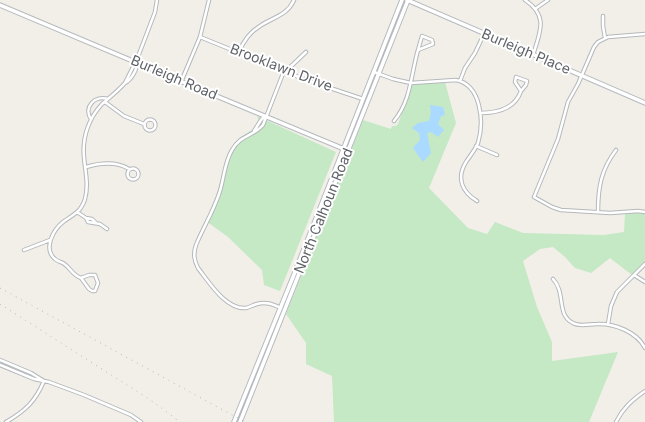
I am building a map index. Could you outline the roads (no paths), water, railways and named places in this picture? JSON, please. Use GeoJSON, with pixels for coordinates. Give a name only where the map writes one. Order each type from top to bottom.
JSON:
{"type":"FeatureCollection","features":[{"type":"Feature","properties":{"kind":"main road","name":"North Calhoun Road"},"geometry":{"type":"LineString","coordinates":[[234,422],[402,0]]}},
{"type":"Feature","properties":{"kind":"main road","name":"North Calhoun Road"},"geometry":{"type":"LineString","coordinates":[[240,422],[408,0]]}},
{"type":"Feature","properties":{"kind":"main road","name":"Burleigh Place"},"geometry":{"type":"LineString","coordinates":[[408,0],[645,103]]}},
{"type":"Feature","properties":{"kind":"main road","name":"Burleigh Road"},"geometry":{"type":"LineString","coordinates":[[0,5],[181,82],[349,150]]}},
{"type":"Feature","properties":{"kind":"street"},"geometry":{"type":"LineString","coordinates":[[81,278],[89,274],[95,275],[98,283],[95,291],[89,289],[81,278],[75,276],[64,264],[55,260],[49,246],[59,226],[77,212],[83,205],[86,194],[87,179],[84,141],[91,119],[106,101],[125,83],[128,82],[134,74],[137,65],[136,62],[157,8],[157,0]]}},
{"type":"Feature","properties":{"kind":"street"},"geometry":{"type":"LineString","coordinates":[[181,82],[200,37],[209,0]]}},
{"type":"Feature","properties":{"kind":"street"},"geometry":{"type":"LineString","coordinates":[[239,52],[246,39],[253,31],[261,25],[286,12],[294,0]]}},
{"type":"Feature","properties":{"kind":"street"},"geometry":{"type":"LineString","coordinates":[[525,0],[535,9],[541,27],[533,55]]}},
{"type":"Feature","properties":{"kind":"street"},"geometry":{"type":"LineString","coordinates":[[535,9],[548,0]]}},
{"type":"Feature","properties":{"kind":"street"},"geometry":{"type":"LineString","coordinates":[[603,16],[605,38]]}},
{"type":"Feature","properties":{"kind":"street"},"geometry":{"type":"LineString","coordinates":[[460,81],[465,68],[478,49],[484,34]]}},
{"type":"Feature","properties":{"kind":"street"},"geometry":{"type":"LineString","coordinates":[[645,34],[616,35],[605,38],[598,42],[594,47],[582,76],[568,102],[558,139],[534,197],[552,207],[561,210],[619,213],[638,211],[645,212]]}},
{"type":"Feature","properties":{"kind":"street"},"geometry":{"type":"LineString","coordinates":[[394,121],[405,102],[411,82],[418,50],[422,36],[433,41],[432,45],[422,47],[418,50]]}},
{"type":"Feature","properties":{"kind":"street","name":"Brooklawn Drive"},"geometry":{"type":"LineString","coordinates":[[200,37],[311,82],[363,99]]}},
{"type":"Feature","properties":{"kind":"street"},"geometry":{"type":"LineString","coordinates":[[285,310],[266,303],[259,303],[245,308],[232,305],[222,297],[202,272],[194,259],[196,245],[218,196],[228,156],[236,144],[244,137],[260,129],[263,125],[265,116],[285,72],[306,52]]}},
{"type":"Feature","properties":{"kind":"street"},"geometry":{"type":"LineString","coordinates":[[374,72],[393,79],[411,82],[448,80],[460,81],[474,92],[480,113],[481,128],[476,146],[463,168],[462,179],[464,189],[467,194],[477,201]]}},
{"type":"Feature","properties":{"kind":"street"},"geometry":{"type":"LineString","coordinates":[[480,113],[506,109],[516,102],[527,81],[516,77],[514,80],[521,91]]}},
{"type":"Feature","properties":{"kind":"street"},"geometry":{"type":"LineString","coordinates":[[91,119],[88,112],[90,105],[99,98],[106,101],[124,116],[144,124],[149,131],[154,129],[154,122],[150,120],[146,121],[144,124]]}},
{"type":"Feature","properties":{"kind":"street"},"geometry":{"type":"LineString","coordinates":[[476,146],[497,155]]}},
{"type":"Feature","properties":{"kind":"street"},"geometry":{"type":"LineString","coordinates":[[598,212],[601,177],[606,165],[616,150]]}},
{"type":"Feature","properties":{"kind":"street"},"geometry":{"type":"LineString","coordinates":[[86,167],[96,164],[108,164],[122,166],[129,169],[132,168],[137,170],[138,175],[136,178],[129,178],[127,173],[129,169]]}},
{"type":"Feature","properties":{"kind":"street"},"geometry":{"type":"LineString","coordinates":[[77,212],[86,218],[86,220],[90,223],[96,223],[108,229]]}},
{"type":"Feature","properties":{"kind":"street"},"geometry":{"type":"LineString","coordinates":[[24,250],[51,240]]}},
{"type":"Feature","properties":{"kind":"street"},"geometry":{"type":"LineString","coordinates":[[608,324],[611,306],[615,296],[620,288],[645,264]]}},
{"type":"Feature","properties":{"kind":"street"},"geometry":{"type":"LineString","coordinates":[[634,275],[645,282]]}},
{"type":"Feature","properties":{"kind":"street"},"geometry":{"type":"LineString","coordinates":[[553,280],[558,285],[560,290],[564,315],[569,321],[582,325],[608,324],[630,333],[639,340],[645,348]]}},
{"type":"Feature","properties":{"kind":"street"},"geometry":{"type":"LineString","coordinates":[[0,360],[37,376],[44,381]]}},
{"type":"Feature","properties":{"kind":"street"},"geometry":{"type":"LineString","coordinates":[[0,365],[34,379],[52,383],[110,406],[136,418],[140,422]]}},
{"type":"Feature","properties":{"kind":"street"},"geometry":{"type":"LineString","coordinates":[[6,422],[31,404],[40,391],[44,381]]}},
{"type":"Feature","properties":{"kind":"street"},"geometry":{"type":"LineString","coordinates":[[616,422],[626,407],[645,391]]}},
{"type":"Feature","properties":{"kind":"water"},"geometry":{"type":"Polygon","coordinates":[[[430,105],[443,107],[445,115],[441,116],[438,124],[444,130],[438,137],[431,132],[427,133],[431,153],[423,162],[413,148],[420,140],[419,133],[412,128],[418,123],[429,121],[431,113],[430,105]]]}},
{"type":"Feature","properties":{"kind":"railway"},"geometry":{"type":"LineString","coordinates":[[0,288],[245,422]]}},
{"type":"Feature","properties":{"kind":"railway"},"geometry":{"type":"LineString","coordinates":[[0,304],[152,401],[180,422]]}}]}
